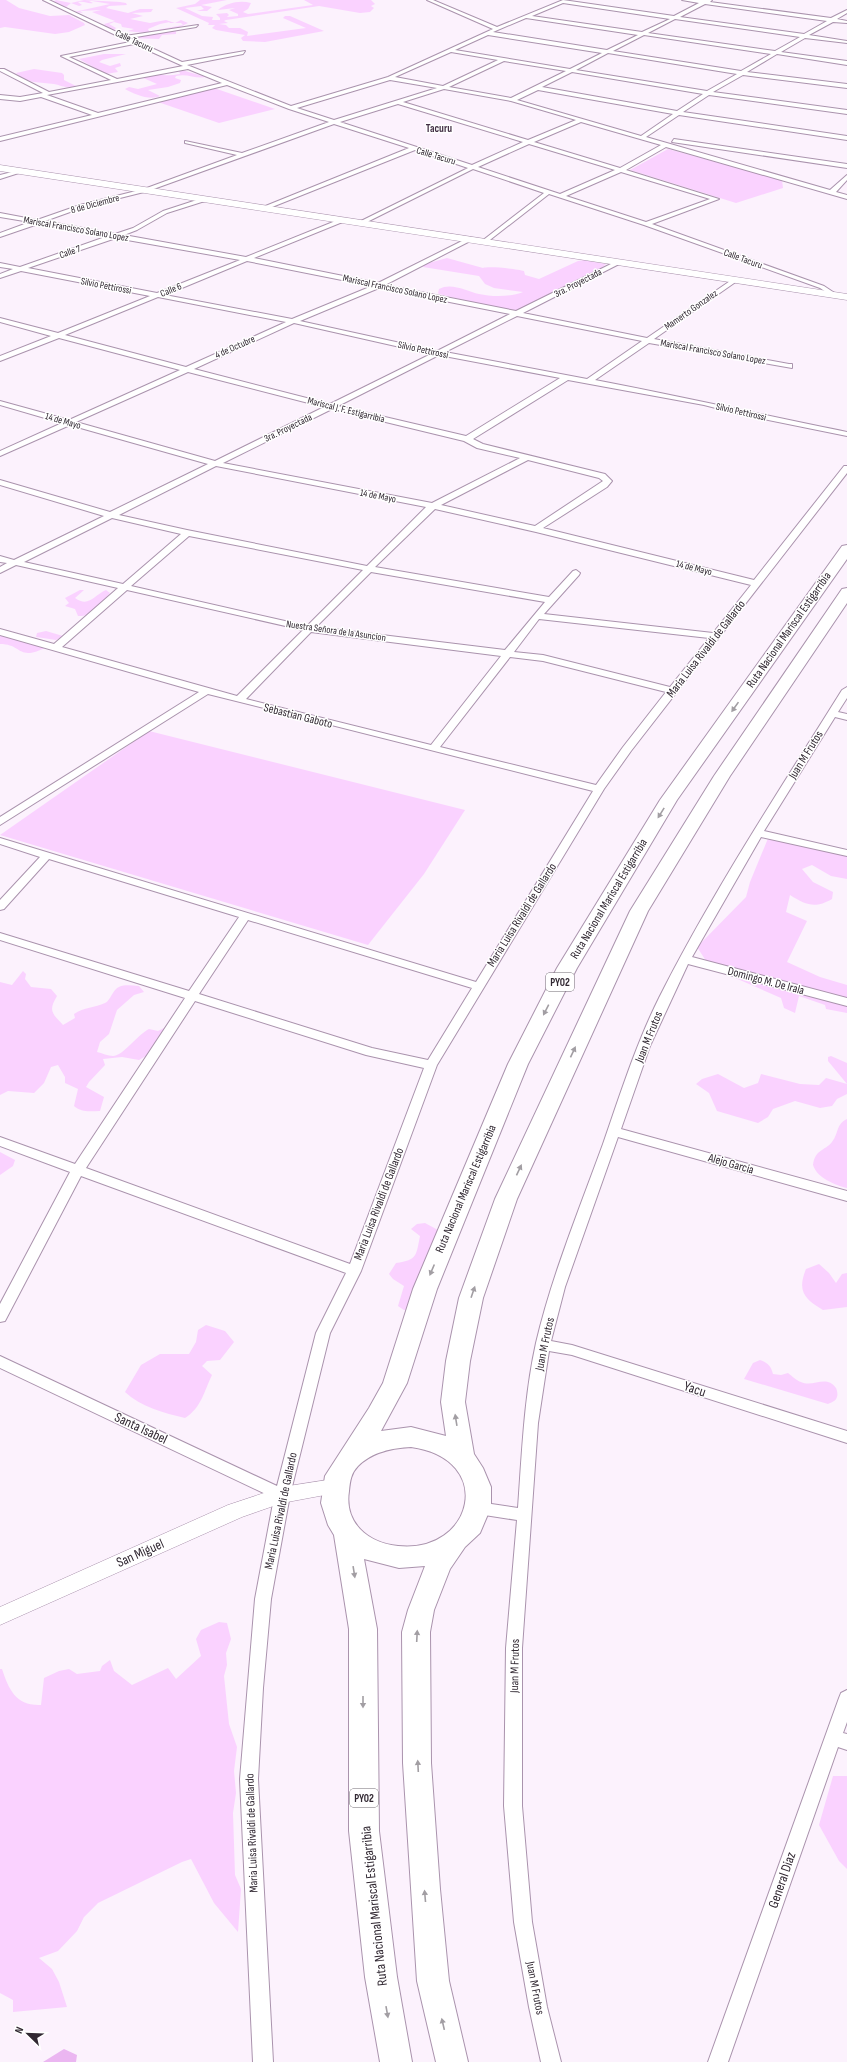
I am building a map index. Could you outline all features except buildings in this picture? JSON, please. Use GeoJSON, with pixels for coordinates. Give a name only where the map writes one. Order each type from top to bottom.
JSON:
{"type":"FeatureCollection","features":[{"type":"Feature","properties":{"kind":"highway","name":"Ruta Nacional Mariscal Estigarribia"},"geometry":{"type":"LineString","coordinates":[[352,1457],[378,1415],[395,1383],[430,1274],[518,1064],[567,968],[669,800],[847,549]]}},
{"type":"Feature","properties":{"kind":"highway","name":"PY02"},"geometry":{"type":"LineString","coordinates":[[462,1458],[453,1402],[458,1361],[471,1298],[506,1199],[639,911],[722,776],[847,592]]}},
{"type":"Feature","properties":{"kind":"highway","name":"PY02"},"geometry":{"type":"LineString","coordinates":[[411,1437],[446,1446],[462,1458],[475,1478],[478,1488],[478,1508],[470,1527],[445,1548],[423,1556],[386,1556],[365,1547],[348,1534],[342,1527],[335,1512],[333,1495],[338,1476],[352,1457],[373,1444],[385,1440],[411,1437]]}},
{"type":"Feature","properties":{"kind":"highway","name":"Ruta Nacional Mariscal Estigarribia"},"geometry":{"type":"LineString","coordinates":[[348,1534],[363,1629],[364,1830],[381,1977],[396,2062]]}},
{"type":"Feature","properties":{"kind":"highway","name":"PY02"},"geometry":{"type":"LineString","coordinates":[[452,2062],[433,1981],[425,1889],[417,1763],[416,1632],[421,1610],[439,1564],[454,1542]]}},
{"type":"Feature","properties":{"kind":"main road"},"geometry":{"type":"LineString","coordinates":[[0,168],[847,297]]}},
{"type":"Feature","properties":{"kind":"street","name":"Calle Tacuru"},"geometry":{"type":"LineString","coordinates":[[45,0],[188,67],[291,108],[646,224],[822,287],[834,295]]}},
{"type":"Feature","properties":{"kind":"street"},"geometry":{"type":"LineString","coordinates":[[429,0],[497,29]]}},
{"type":"Feature","properties":{"kind":"street"},"geometry":{"type":"LineString","coordinates":[[684,0],[847,22]]}},
{"type":"Feature","properties":{"kind":"street"},"geometry":{"type":"LineString","coordinates":[[512,100],[710,0]]}},
{"type":"Feature","properties":{"kind":"street"},"geometry":{"type":"LineString","coordinates":[[291,108],[390,78],[487,33],[565,1],[673,19],[847,42]]}},
{"type":"Feature","properties":{"kind":"street"},"geometry":{"type":"LineString","coordinates":[[642,137],[708,93],[847,11]]}},
{"type":"Feature","properties":{"kind":"street"},"geometry":{"type":"LineString","coordinates":[[526,17],[775,54],[847,63]]}},
{"type":"Feature","properties":{"kind":"street"},"geometry":{"type":"LineString","coordinates":[[125,37],[196,26]]}},
{"type":"Feature","properties":{"kind":"street"},"geometry":{"type":"LineString","coordinates":[[487,33],[743,73],[847,86]]}},
{"type":"Feature","properties":{"kind":"street"},"geometry":{"type":"LineString","coordinates":[[115,80],[64,56],[136,42]]}},
{"type":"Feature","properties":{"kind":"street"},"geometry":{"type":"LineString","coordinates":[[449,50],[708,93],[847,112]]}},
{"type":"Feature","properties":{"kind":"street"},"geometry":{"type":"LineString","coordinates":[[182,64],[243,52]]}},
{"type":"Feature","properties":{"kind":"street","name":"8 de Diciembre"},"geometry":{"type":"LineString","coordinates":[[0,235],[82,206],[146,190],[334,122],[443,88],[504,59]]}},
{"type":"Feature","properties":{"kind":"street"},"geometry":{"type":"LineString","coordinates":[[0,97],[14,99],[40,95],[188,67]]}},
{"type":"Feature","properties":{"kind":"street"},"geometry":{"type":"LineString","coordinates":[[2,70],[47,93]]}},
{"type":"Feature","properties":{"kind":"street"},"geometry":{"type":"LineString","coordinates":[[390,78],[512,100],[847,197]]}},
{"type":"Feature","properties":{"kind":"street"},"geometry":{"type":"LineString","coordinates":[[0,139],[227,83]]}},
{"type":"Feature","properties":{"kind":"street"},"geometry":{"type":"LineString","coordinates":[[538,88],[676,113],[847,138]]}},
{"type":"Feature","properties":{"kind":"street"},"geometry":{"type":"LineString","coordinates":[[40,95],[98,115]]}},
{"type":"Feature","properties":{"kind":"street"},"geometry":{"type":"LineString","coordinates":[[398,102],[716,199],[646,224]]}},
{"type":"Feature","properties":{"kind":"street"},"geometry":{"type":"LineString","coordinates":[[361,223],[471,167],[526,142],[581,120]]}},
{"type":"Feature","properties":{"kind":"street"},"geometry":{"type":"LineString","coordinates":[[623,132],[638,133],[651,131]]}},
{"type":"Feature","properties":{"kind":"street"},"geometry":{"type":"LineString","coordinates":[[642,137],[847,166]]}},
{"type":"Feature","properties":{"kind":"street"},"geometry":{"type":"LineString","coordinates":[[187,142],[243,155]]}},
{"type":"Feature","properties":{"kind":"street"},"geometry":{"type":"LineString","coordinates":[[560,196],[621,170],[665,145]]}},
{"type":"Feature","properties":{"kind":"street"},"geometry":{"type":"LineString","coordinates":[[265,208],[413,149]]}},
{"type":"Feature","properties":{"kind":"street"},"geometry":{"type":"LineString","coordinates":[[0,177],[22,171]]}},
{"type":"Feature","properties":{"kind":"street"},"geometry":{"type":"LineString","coordinates":[[832,192],[847,178]]}},
{"type":"Feature","properties":{"kind":"street"},"geometry":{"type":"LineString","coordinates":[[484,242],[548,192]]}},
{"type":"Feature","properties":{"kind":"street","name":"Calle 7"},"geometry":{"type":"LineString","coordinates":[[0,276],[135,229],[165,212],[206,199]]}},
{"type":"Feature","properties":{"kind":"street","name":"Mariscal Francisco Solano Lopez"},"geometry":{"type":"LineString","coordinates":[[0,215],[247,259],[516,314],[789,366]]}},
{"type":"Feature","properties":{"kind":"street","name":"Calle 6"},"geometry":{"type":"LineString","coordinates":[[0,359],[343,220]]}},
{"type":"Feature","properties":{"kind":"street","name":"4 de Octubre"},"geometry":{"type":"LineString","coordinates":[[0,454],[293,321],[378,286],[470,239]]}},
{"type":"Feature","properties":{"kind":"street","name":"3ra. Proyectada"},"geometry":{"type":"LineString","coordinates":[[0,570],[331,407],[619,262]]}},
{"type":"Feature","properties":{"kind":"street","name":"Silvio Pettirossi"},"geometry":{"type":"LineString","coordinates":[[0,265],[19,270],[293,321],[438,353],[589,381],[847,434]]}},
{"type":"Feature","properties":{"kind":"street","name":"Mamerto Gonzalez"},"geometry":{"type":"LineString","coordinates":[[589,381],[735,280]]}},
{"type":"Feature","properties":{"kind":"street","name":"Mariscal J. F. Estigarribia"},"geometry":{"type":"LineString","coordinates":[[0,320],[331,407],[467,439],[480,446],[602,476],[608,481],[536,529]]}},
{"type":"Feature","properties":{"kind":"street"},"geometry":{"type":"LineString","coordinates":[[467,439],[567,377]]}},
{"type":"Feature","properties":{"kind":"street","name":"14 de Mayo"},"geometry":{"type":"LineString","coordinates":[[0,403],[216,464],[433,506],[536,529],[758,584]]}},
{"type":"Feature","properties":{"kind":"street"},"geometry":{"type":"LineString","coordinates":[[238,700],[370,569],[423,514],[433,506],[526,458]]}},
{"type":"Feature","properties":{"kind":"street","name":"Maria Luisa Rivaldi de Gallardo"},"geometry":{"type":"LineString","coordinates":[[263,2062],[249,1779],[263,1599],[282,1495],[323,1333],[354,1271],[431,1065],[478,986],[599,789],[627,749],[714,636],[758,584],[847,468]]}},
{"type":"Feature","properties":{"kind":"street"},"geometry":{"type":"LineString","coordinates":[[0,482],[110,515],[187,533],[370,569],[552,600]]}},
{"type":"Feature","properties":{"kind":"street"},"geometry":{"type":"LineString","coordinates":[[56,647],[187,533]]}},
{"type":"Feature","properties":{"kind":"street","name":"Nuestra Señora de la Asuncion"},"geometry":{"type":"LineString","coordinates":[[0,559],[13,564],[310,629],[543,658],[673,691]]}},
{"type":"Feature","properties":{"kind":"street"},"geometry":{"type":"LineString","coordinates":[[433,749],[510,653],[537,616],[576,573]]}},
{"type":"Feature","properties":{"kind":"street"},"geometry":{"type":"LineString","coordinates":[[537,616],[714,636]]}},
{"type":"Feature","properties":{"kind":"street","name":"Sebastian Gaboto"},"geometry":{"type":"LineString","coordinates":[[0,632],[56,647],[206,692],[599,789]]}},
{"type":"Feature","properties":{"kind":"street","name":"Juan M Frutos"},"geometry":{"type":"LineString","coordinates":[[551,2062],[538,2007],[523,1922],[513,1806],[514,1648],[526,1515],[531,1423],[543,1345],[558,1287],[644,1046],[685,959],[758,833],[847,690]]}},
{"type":"Feature","properties":{"kind":"street"},"geometry":{"type":"LineString","coordinates":[[0,822],[206,692]]}},
{"type":"Feature","properties":{"kind":"street"},"geometry":{"type":"LineString","coordinates":[[832,714],[847,717]]}},
{"type":"Feature","properties":{"kind":"street"},"geometry":{"type":"LineString","coordinates":[[758,833],[847,853]]}},
{"type":"Feature","properties":{"kind":"street"},"geometry":{"type":"LineString","coordinates":[[0,841],[478,986]]}},
{"type":"Feature","properties":{"kind":"street"},"geometry":{"type":"LineString","coordinates":[[0,907],[47,855]]}},
{"type":"Feature","properties":{"kind":"street"},"geometry":{"type":"LineString","coordinates":[[0,1317],[78,1169],[245,916]]}},
{"type":"Feature","properties":{"kind":"street"},"geometry":{"type":"LineString","coordinates":[[0,936],[370,1052],[431,1065]]}},
{"type":"Feature","properties":{"kind":"street","name":"Domingo M. De Irala"},"geometry":{"type":"LineString","coordinates":[[685,959],[847,1002]]}},
{"type":"Feature","properties":{"kind":"street","name":"Alejo Garcia"},"geometry":{"type":"LineString","coordinates":[[614,1132],[847,1196]]}},
{"type":"Feature","properties":{"kind":"street"},"geometry":{"type":"LineString","coordinates":[[0,1141],[354,1271]]}},
{"type":"Feature","properties":{"kind":"street","name":"Yacu"},"geometry":{"type":"LineString","coordinates":[[543,1345],[572,1350],[847,1437]]}},
{"type":"Feature","properties":{"kind":"street","name":"Santa Isabel"},"geometry":{"type":"LineString","coordinates":[[0,1362],[282,1495]]}},
{"type":"Feature","properties":{"kind":"street","name":"San Miguel"},"geometry":{"type":"LineString","coordinates":[[0,1616],[235,1511],[282,1495],[334,1487]]}},
{"type":"Feature","properties":{"kind":"street"},"geometry":{"type":"LineString","coordinates":[[478,1508],[526,1515]]}},
{"type":"Feature","properties":{"kind":"street","name":"General Diaz"},"geometry":{"type":"LineString","coordinates":[[718,2062],[840,1739],[847,1698]]}},
{"type":"Feature","properties":{"kind":"shaded area"},"geometry":{"type":"Polygon","coordinates":[[[0,0],[6,0],[19,8],[50,16],[69,15],[85,25],[69,32],[55,34],[5,27],[0,28],[0,0]]]}},
{"type":"Feature","properties":{"kind":"shaded area"},"geometry":{"type":"Polygon","coordinates":[[[56,0],[71,3],[66,7],[53,2],[56,0]]]}},
{"type":"Feature","properties":{"kind":"shaded area"},"geometry":{"type":"Polygon","coordinates":[[[84,0],[120,2],[126,3],[127,5],[109,6],[106,8],[128,13],[140,9],[153,9],[151,12],[132,13],[143,16],[130,19],[150,23],[166,20],[175,23],[181,20],[188,23],[178,28],[176,34],[162,35],[159,39],[132,38],[123,35],[144,33],[128,31],[134,29],[122,27],[121,24],[114,22],[109,24],[116,28],[114,30],[106,27],[104,24],[115,21],[92,12],[101,10],[80,11],[83,13],[74,12],[110,4],[89,1],[93,3],[78,2],[82,5],[79,6],[71,3],[84,0]],[[170,22],[148,29],[149,31],[152,31],[183,25],[181,23],[169,23],[170,22]]]}},
{"type":"Feature","properties":{"kind":"shaded area"},"geometry":{"type":"Polygon","coordinates":[[[200,0],[227,0],[201,5],[212,7],[207,11],[197,11],[204,9],[201,6],[185,8],[202,16],[213,17],[212,20],[220,20],[216,14],[227,13],[229,15],[227,17],[238,16],[238,14],[229,10],[235,8],[218,10],[229,4],[238,2],[251,3],[248,9],[243,12],[248,14],[313,5],[304,0],[371,0],[375,4],[371,6],[374,8],[370,12],[360,13],[319,6],[226,20],[224,21],[228,23],[219,24],[226,25],[229,28],[240,28],[248,32],[247,36],[306,28],[283,18],[285,16],[290,16],[324,31],[265,42],[243,41],[241,38],[245,35],[216,30],[212,28],[215,25],[208,25],[209,23],[176,8],[195,4],[200,0]]]}},
{"type":"Feature","properties":{"kind":"shaded area"},"geometry":{"type":"Polygon","coordinates":[[[104,54],[126,54],[99,62],[110,66],[120,63],[121,66],[115,68],[118,72],[106,74],[79,59],[104,54]]]}},
{"type":"Feature","properties":{"kind":"shaded area"},"geometry":{"type":"Polygon","coordinates":[[[34,69],[62,73],[64,75],[64,80],[76,86],[67,87],[29,81],[20,77],[16,73],[34,69]]]}},
{"type":"Feature","properties":{"kind":"shaded area"},"geometry":{"type":"Polygon","coordinates":[[[182,70],[206,77],[184,75],[176,76],[175,78],[181,80],[180,83],[168,87],[148,90],[160,96],[152,98],[133,93],[125,89],[129,87],[138,89],[157,84],[141,77],[151,75],[180,74],[179,71],[182,70]]]}},
{"type":"Feature","properties":{"kind":"shaded area"},"geometry":{"type":"Polygon","coordinates":[[[214,88],[275,109],[219,123],[158,102],[214,88]]]}},
{"type":"Feature","properties":{"kind":"shaded area"},"geometry":{"type":"Polygon","coordinates":[[[668,149],[782,180],[783,188],[736,203],[630,170],[668,149]]]}},
{"type":"Feature","properties":{"kind":"shaded area"},"geometry":{"type":"Polygon","coordinates":[[[447,258],[483,268],[521,270],[524,271],[525,275],[539,279],[578,261],[584,260],[606,264],[596,271],[576,280],[516,313],[439,294],[439,289],[449,286],[490,296],[507,296],[523,292],[494,288],[485,284],[479,276],[423,267],[425,264],[447,258]]]}},
{"type":"Feature","properties":{"kind":"shaded area"},"geometry":{"type":"Polygon","coordinates":[[[80,590],[84,590],[75,598],[84,602],[91,600],[106,590],[110,593],[92,612],[83,616],[78,616],[75,609],[65,606],[69,603],[65,598],[80,590]]]}},
{"type":"Feature","properties":{"kind":"shaded area"},"geometry":{"type":"Polygon","coordinates":[[[46,631],[63,636],[56,640],[36,637],[37,633],[46,631]]]}},
{"type":"Feature","properties":{"kind":"shaded area"},"geometry":{"type":"Polygon","coordinates":[[[0,632],[47,647],[30,653],[25,653],[13,647],[0,644],[0,632]]]}},
{"type":"Feature","properties":{"kind":"shaded area"},"geometry":{"type":"Polygon","coordinates":[[[149,731],[465,810],[424,874],[368,945],[0,835],[149,731]]]}},
{"type":"Feature","properties":{"kind":"shaded area"},"geometry":{"type":"Polygon","coordinates":[[[769,836],[800,844],[808,840],[847,856],[847,879],[831,876],[812,865],[802,869],[813,882],[833,892],[832,899],[815,905],[801,901],[790,895],[786,912],[807,921],[787,962],[820,977],[847,985],[847,1013],[826,1009],[825,1005],[799,996],[795,1013],[784,1008],[781,998],[710,967],[697,947],[746,897],[750,882],[769,836]]]}},
{"type":"Feature","properties":{"kind":"shaded area"},"geometry":{"type":"Polygon","coordinates":[[[23,971],[26,974],[25,979],[31,987],[51,989],[57,996],[54,1001],[52,1012],[63,1025],[75,1018],[74,1014],[106,1002],[115,990],[121,986],[139,986],[144,992],[134,995],[117,1010],[109,1034],[100,1042],[97,1052],[111,1056],[117,1055],[149,1029],[158,1031],[166,1027],[156,1050],[139,1060],[122,1057],[103,1059],[105,1065],[86,1087],[104,1097],[100,1111],[83,1111],[74,1106],[78,1089],[65,1083],[65,1077],[58,1065],[51,1067],[44,1083],[34,1093],[8,1091],[0,1095],[0,982],[12,985],[23,971]]]}},
{"type":"Feature","properties":{"kind":"shaded area"},"geometry":{"type":"Polygon","coordinates":[[[831,1056],[847,1063],[847,1084],[828,1061],[828,1057],[831,1056]]]}},
{"type":"Feature","properties":{"kind":"shaded area"},"geometry":{"type":"Polygon","coordinates":[[[718,1074],[744,1088],[758,1083],[761,1074],[800,1084],[819,1085],[826,1078],[847,1084],[847,1094],[837,1099],[832,1106],[820,1108],[795,1101],[773,1109],[768,1117],[758,1123],[717,1111],[709,1093],[696,1084],[702,1079],[718,1074]]]}},
{"type":"Feature","properties":{"kind":"shaded area"},"geometry":{"type":"Polygon","coordinates":[[[847,1119],[847,1188],[832,1183],[822,1177],[815,1170],[813,1165],[818,1153],[832,1142],[839,1126],[847,1119]]]}},
{"type":"Feature","properties":{"kind":"shaded area"},"geometry":{"type":"Polygon","coordinates":[[[0,1152],[15,1160],[13,1166],[0,1175],[0,1152]]]}},
{"type":"Feature","properties":{"kind":"shaded area"},"geometry":{"type":"Polygon","coordinates":[[[425,1223],[438,1230],[411,1309],[404,1310],[398,1306],[404,1286],[393,1279],[389,1274],[396,1263],[403,1262],[415,1256],[420,1236],[411,1229],[417,1224],[425,1223]]]}},
{"type":"Feature","properties":{"kind":"shaded area"},"geometry":{"type":"Polygon","coordinates":[[[819,1264],[829,1273],[836,1283],[842,1274],[847,1273],[847,1307],[823,1310],[811,1302],[804,1294],[802,1283],[806,1269],[819,1264]]]}},
{"type":"Feature","properties":{"kind":"shaded area"},"geometry":{"type":"Polygon","coordinates":[[[206,1325],[225,1331],[234,1342],[220,1360],[207,1361],[202,1366],[212,1375],[199,1404],[191,1414],[185,1418],[161,1412],[145,1406],[125,1392],[141,1365],[160,1354],[189,1354],[196,1342],[198,1330],[206,1325]]]}},
{"type":"Feature","properties":{"kind":"shaded area"},"geometry":{"type":"Polygon","coordinates":[[[760,1360],[769,1365],[773,1374],[781,1375],[788,1373],[798,1381],[810,1384],[828,1382],[832,1384],[837,1390],[836,1398],[828,1404],[744,1379],[753,1363],[760,1360]]]}},
{"type":"Feature","properties":{"kind":"shaded area"},"geometry":{"type":"Polygon","coordinates":[[[219,1622],[227,1623],[231,1639],[226,1653],[227,1665],[224,1676],[229,1724],[237,1747],[234,1771],[236,1793],[233,1813],[235,1875],[241,1889],[238,1932],[214,1903],[191,1859],[182,1862],[98,1903],[84,1917],[77,1931],[58,1951],[39,1958],[52,1969],[59,1982],[67,2007],[13,2012],[13,2000],[0,1993],[0,1669],[2,1669],[11,1690],[15,1695],[25,1703],[32,1705],[41,1705],[44,1678],[59,1671],[69,1669],[77,1674],[100,1671],[102,1666],[110,1660],[114,1671],[132,1685],[168,1668],[176,1679],[201,1656],[196,1639],[201,1630],[219,1622]]]}},
{"type":"Feature","properties":{"kind":"shaded area"},"geometry":{"type":"Polygon","coordinates":[[[833,1776],[847,1776],[847,1869],[839,1861],[819,1825],[833,1776]]]}},
{"type":"Feature","properties":{"kind":"shaded area"},"geometry":{"type":"Polygon","coordinates":[[[64,2049],[77,2055],[76,2062],[43,2062],[64,2049]]]}},
{"type":"Feature","properties":{"kind":"district","name":"Tacuru"},"geometry":{"type":"Point","coordinates":[439,128]}}]}
